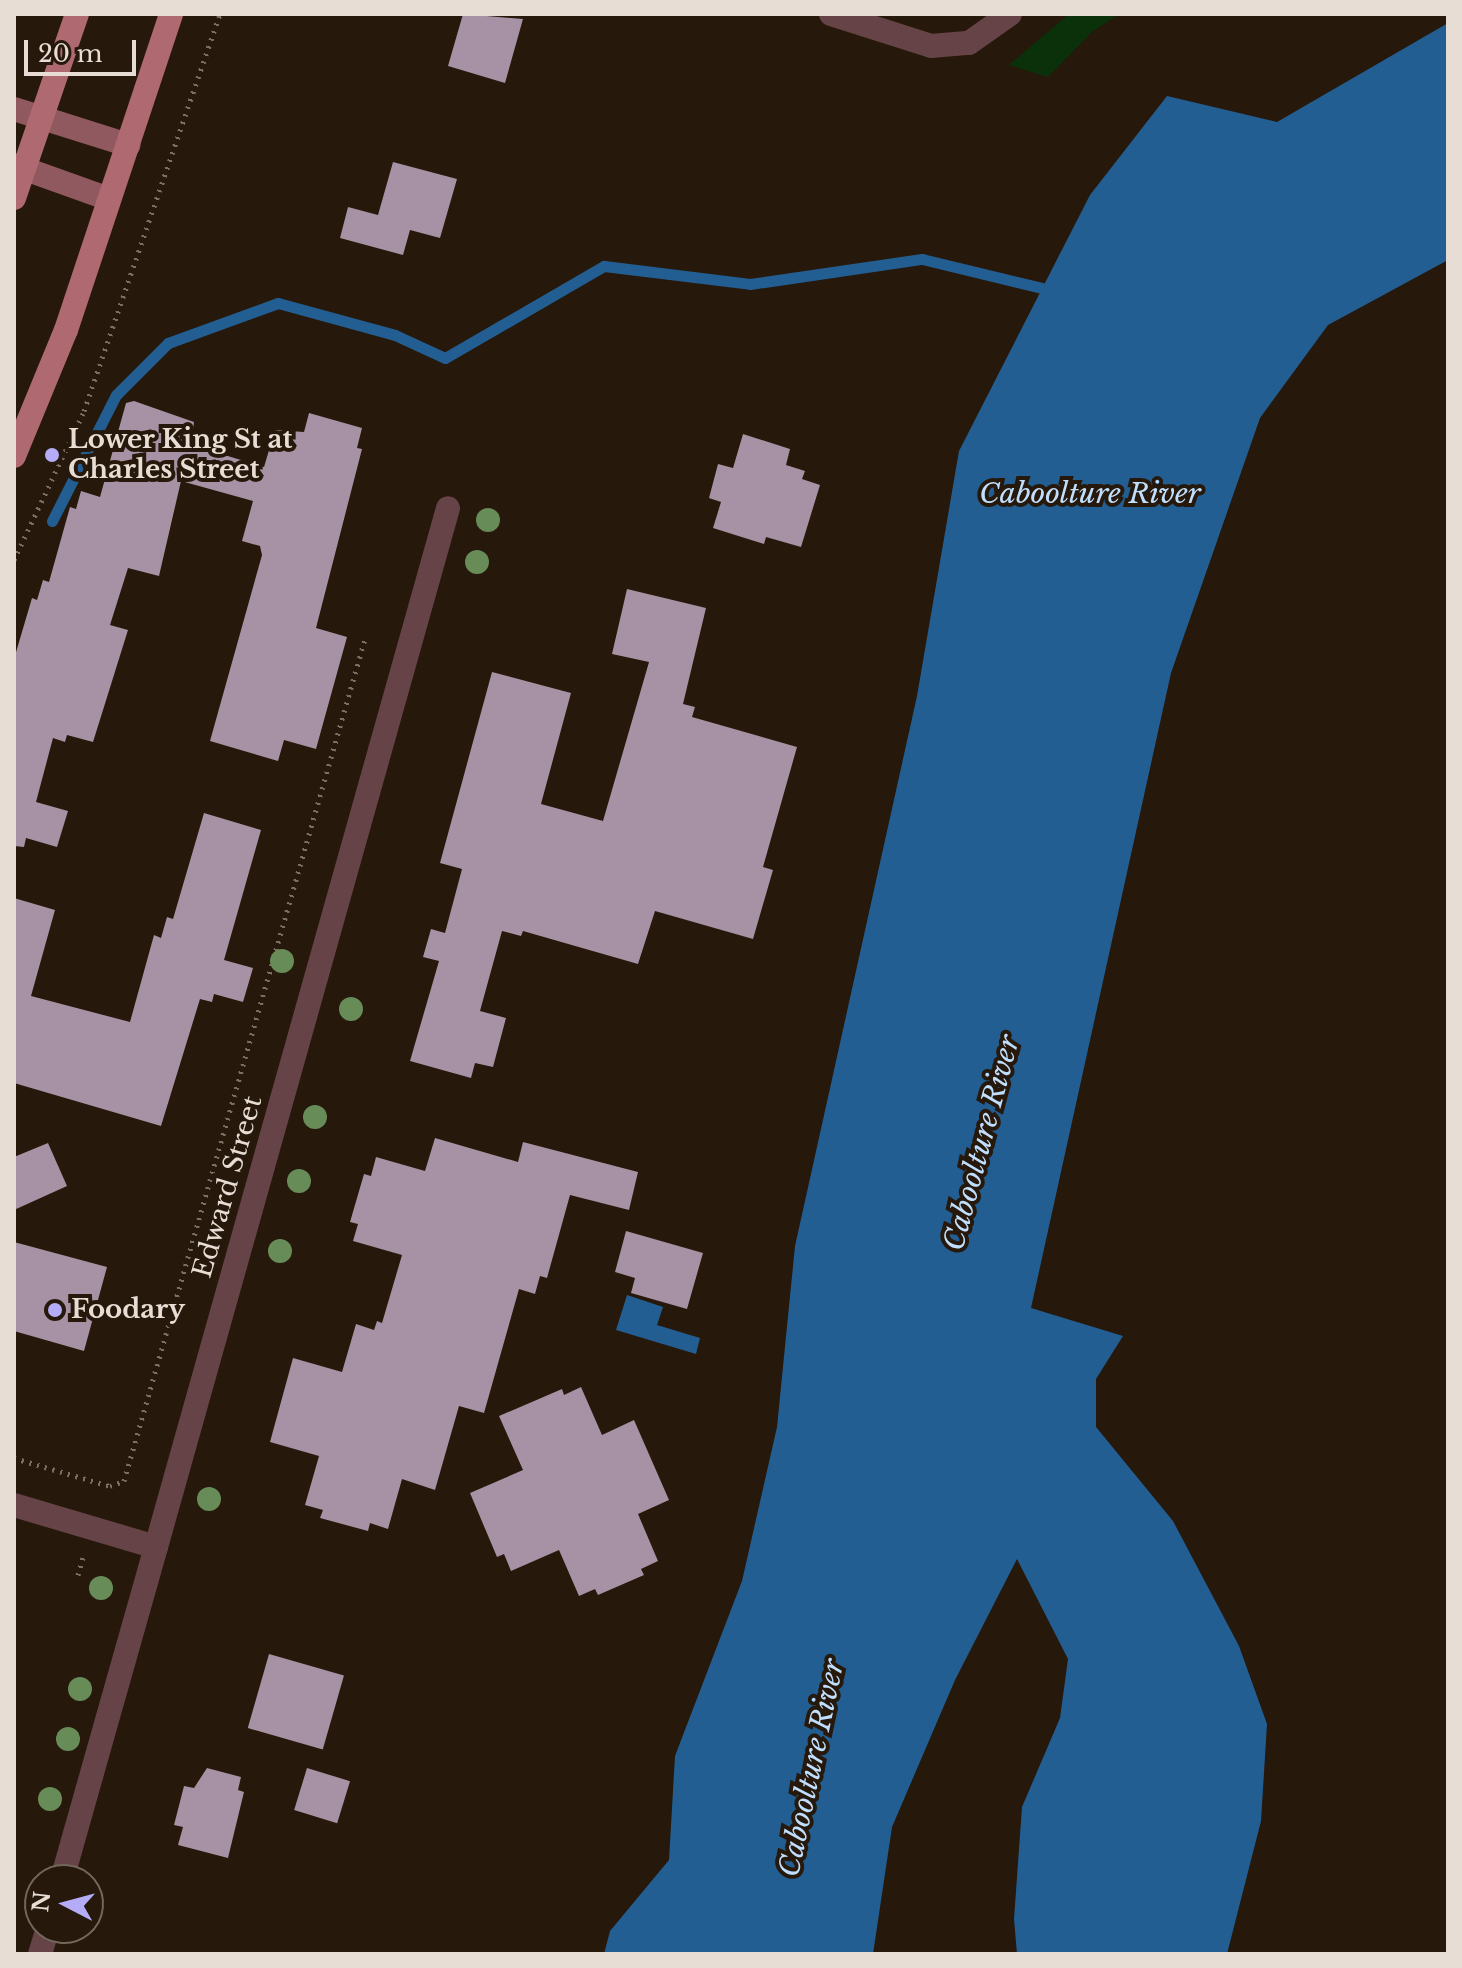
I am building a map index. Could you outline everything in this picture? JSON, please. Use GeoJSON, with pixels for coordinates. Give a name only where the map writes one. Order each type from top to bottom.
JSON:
{"type":"FeatureCollection","features":[{"type":"Feature","properties":{"kind":"main road"},"geometry":{"type":"LineString","coordinates":[[14,198],[18,166],[42,117],[77,14]]}},
{"type":"Feature","properties":{"kind":"main road"},"geometry":{"type":"LineString","coordinates":[[14,456],[66,330],[171,14]]}},
{"type":"Feature","properties":{"kind":"main road"},"geometry":{"type":"LineString","coordinates":[[14,109],[128,145]]}},
{"type":"Feature","properties":{"kind":"main road"},"geometry":{"type":"LineString","coordinates":[[18,166],[109,199]]}},
{"type":"Feature","properties":{"kind":"street"},"geometry":{"type":"LineString","coordinates":[[831,14],[931,46],[969,43],[1010,14]]}},
{"type":"Feature","properties":{"kind":"street","name":"Edward Street"},"geometry":{"type":"LineString","coordinates":[[67,1864],[448,508]]}},
{"type":"Feature","properties":{"kind":"street"},"geometry":{"type":"LineString","coordinates":[[14,1505],[156,1547]]}},
{"type":"Feature","properties":{"kind":"path"},"geometry":{"type":"LineString","coordinates":[[14,560],[84,411],[220,14]]}},
{"type":"Feature","properties":{"kind":"path"},"geometry":{"type":"LineString","coordinates":[[14,1458],[110,1486],[124,1481],[365,639]]}},
{"type":"Feature","properties":{"kind":"green space"},"geometry":{"type":"Polygon","coordinates":[[[1069,14],[1119,14],[1092,32],[1048,77],[1009,65],[1069,14]]]}},
{"type":"Feature","properties":{"kind":"water","name":"Caboolture River"},"geometry":{"type":"Polygon","coordinates":[[[1448,23],[1448,260],[1328,325],[1260,418],[1171,673],[1031,1308],[1123,1336],[1096,1379],[1096,1427],[1173,1521],[1239,1646],[1267,1724],[1261,1821],[1227,1954],[1017,1954],[1014,1919],[1022,1807],[1060,1718],[1068,1659],[1017,1559],[955,1680],[892,1827],[873,1954],[604,1954],[610,1931],[669,1860],[675,1756],[742,1581],[777,1427],[795,1246],[917,696],[959,451],[1090,195],[1167,96],[1277,122],[1448,23]]]}},
{"type":"Feature","properties":{"kind":"water"},"geometry":{"type":"Polygon","coordinates":[[[627,1295],[663,1307],[657,1325],[700,1338],[696,1354],[616,1330],[627,1295]]]}},
{"type":"Feature","properties":{"kind":"building"},"geometry":{"type":"Polygon","coordinates":[[[463,14],[523,19],[505,83],[448,66],[463,14]]]}},
{"type":"Feature","properties":{"kind":"building"},"geometry":{"type":"Polygon","coordinates":[[[393,162],[457,179],[440,238],[410,230],[403,255],[340,238],[348,207],[378,215],[393,162]]]}},
{"type":"Feature","properties":{"kind":"building"},"geometry":{"type":"Polygon","coordinates":[[[134,401],[194,422],[191,445],[264,467],[275,430],[304,432],[309,413],[362,428],[357,448],[362,449],[316,628],[347,637],[316,749],[284,740],[278,761],[210,741],[262,555],[260,546],[242,541],[253,501],[181,481],[159,576],[128,568],[110,625],[128,630],[93,742],[67,735],[65,742],[53,738],[36,802],[68,811],[57,847],[26,838],[24,847],[14,846],[14,659],[32,598],[37,600],[43,580],[49,582],[70,507],[76,509],[81,491],[100,497],[126,403],[134,401]]]}},
{"type":"Feature","properties":{"kind":"building"},"geometry":{"type":"Polygon","coordinates":[[[743,434],[790,449],[786,465],[805,471],[802,479],[820,485],[801,547],[766,537],[764,544],[713,528],[721,502],[709,498],[718,464],[733,468],[743,434]]]}},
{"type":"Feature","properties":{"kind":"building"},"geometry":{"type":"Polygon","coordinates":[[[627,589],[706,608],[683,704],[695,707],[692,717],[797,747],[763,867],[773,870],[753,939],[655,911],[638,964],[523,931],[521,936],[502,931],[480,1011],[506,1018],[493,1067],[475,1063],[471,1078],[410,1061],[439,961],[423,957],[431,929],[445,933],[462,869],[440,863],[492,672],[571,693],[541,804],[603,821],[649,662],[612,654],[627,589]]]}},
{"type":"Feature","properties":{"kind":"building"},"geometry":{"type":"Polygon","coordinates":[[[204,813],[261,830],[224,960],[253,968],[243,1002],[214,994],[212,1002],[200,999],[161,1126],[14,1083],[14,898],[55,910],[31,996],[130,1022],[154,935],[161,938],[167,917],[173,919],[204,813]]]}},
{"type":"Feature","properties":{"kind":"building"},"geometry":{"type":"Polygon","coordinates":[[[435,1138],[518,1162],[523,1142],[638,1172],[629,1210],[570,1195],[547,1278],[540,1276],[535,1294],[519,1289],[484,1413],[459,1406],[435,1490],[402,1479],[388,1529],[370,1523],[368,1531],[320,1518],[323,1510],[305,1505],[319,1456],[270,1442],[293,1358],[342,1372],[356,1324],[374,1330],[377,1321],[382,1323],[402,1255],[353,1241],[358,1224],[350,1222],[364,1174],[371,1176],[376,1157],[425,1171],[435,1138]]]}},
{"type":"Feature","properties":{"kind":"building"},"geometry":{"type":"Polygon","coordinates":[[[48,1143],[67,1186],[14,1210],[14,1157],[48,1143]]]}},
{"type":"Feature","properties":{"kind":"building"},"geometry":{"type":"Polygon","coordinates":[[[626,1231],[703,1253],[687,1309],[631,1293],[635,1278],[615,1272],[626,1231]]]}},
{"type":"Feature","properties":{"kind":"building","name":"Foodary"},"geometry":{"type":"Polygon","coordinates":[[[14,1242],[107,1267],[84,1351],[14,1331],[14,1242]]]}},
{"type":"Feature","properties":{"kind":"building"},"geometry":{"type":"Polygon","coordinates":[[[581,1387],[602,1435],[634,1420],[669,1500],[638,1514],[658,1561],[641,1569],[644,1575],[598,1595],[595,1589],[579,1596],[559,1550],[511,1571],[504,1554],[497,1557],[470,1493],[523,1470],[499,1416],[562,1389],[564,1395],[581,1387]]]}},
{"type":"Feature","properties":{"kind":"building"},"geometry":{"type":"Polygon","coordinates":[[[269,1654],[344,1675],[323,1750],[248,1728],[269,1654]]]}},
{"type":"Feature","properties":{"kind":"building"},"geometry":{"type":"Polygon","coordinates":[[[207,1768],[241,1777],[238,1790],[244,1792],[228,1858],[178,1845],[183,1827],[174,1825],[184,1786],[194,1788],[207,1768]]]}},
{"type":"Feature","properties":{"kind":"building"},"geometry":{"type":"Polygon","coordinates":[[[307,1768],[350,1781],[337,1823],[294,1810],[307,1768]]]}},
{"type":"Feature","properties":{"kind":"waterway"},"geometry":{"type":"LineString","coordinates":[[52,521],[116,395],[168,343],[278,303],[395,335],[445,358],[604,266],[750,284],[922,259],[1042,288]]}},
{"type":"Feature","properties":{"kind":"place","name":"Lower King St at Charles Street"},"geometry":{"type":"Point","coordinates":[52,455]}},
{"type":"Feature","properties":{"kind":"place","name":"Foodary"},"geometry":{"type":"Point","coordinates":[55,1310]}}]}
